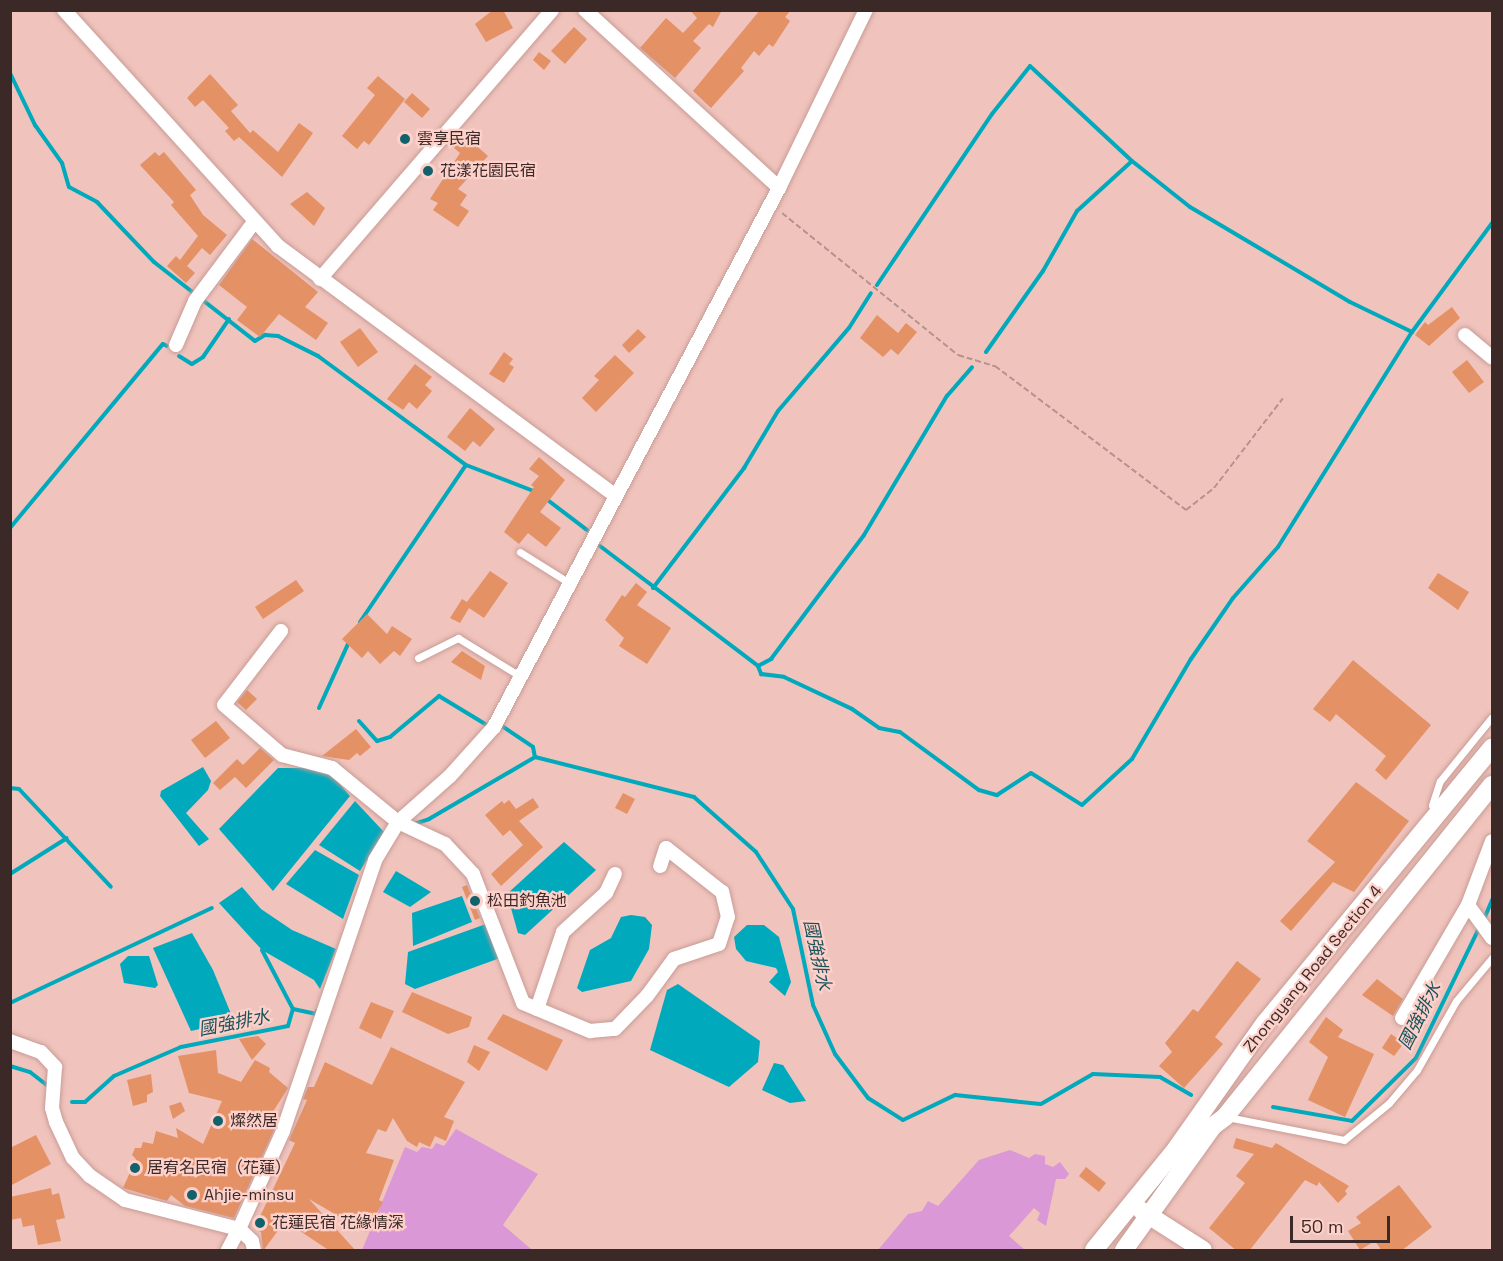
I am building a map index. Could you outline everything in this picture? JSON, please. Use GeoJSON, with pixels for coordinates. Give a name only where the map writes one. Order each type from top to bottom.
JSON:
{"type":"FeatureCollection","features":[{"type":"Feature","properties":{"kind":"street"},"geometry":{"type":"LineString","coordinates":[[64,10],[254,222],[320,279],[615,495]]}},
{"type":"Feature","properties":{"kind":"street"},"geometry":{"type":"LineString","coordinates":[[320,279],[552,10]]}},
{"type":"Feature","properties":{"kind":"street"},"geometry":{"type":"LineString","coordinates":[[585,10],[779,188]]}},
{"type":"Feature","properties":{"kind":"street"},"geometry":{"type":"LineString","coordinates":[[228,1251],[283,1131],[375,860],[398,822],[450,776],[494,728],[779,188],[866,10]]}},
{"type":"Feature","properties":{"kind":"street"},"geometry":{"type":"LineString","coordinates":[[176,345],[195,301],[254,222]]}},
{"type":"Feature","properties":{"kind":"street"},"geometry":{"type":"LineString","coordinates":[[1465,334],[1492,358]]}},
{"type":"Feature","properties":{"kind":"street"},"geometry":{"type":"LineString","coordinates":[[281,631],[224,705],[282,755],[332,768],[398,822],[445,844],[473,874],[523,1003],[590,1031],[615,1029],[647,996],[674,959],[719,944],[728,916],[722,892],[666,849],[660,866]]}},
{"type":"Feature","properties":{"kind":"street","name":"Zhongyang Road Section 4"},"geometry":{"type":"LineString","coordinates":[[1094,1251],[1176,1149],[1265,1023],[1492,748]]}},
{"type":"Feature","properties":{"kind":"street","name":"Zhongyang Road Section 4"},"geometry":{"type":"LineString","coordinates":[[1124,1251],[1151,1217],[1213,1126],[1225,1117],[1492,785]]}},
{"type":"Feature","properties":{"kind":"street"},"geometry":{"type":"LineString","coordinates":[[1402,1018],[1468,905],[1492,842]]}},
{"type":"Feature","properties":{"kind":"street"},"geometry":{"type":"LineString","coordinates":[[537,1009],[563,932],[606,893],[615,874]]}},
{"type":"Feature","properties":{"kind":"street"},"geometry":{"type":"LineString","coordinates":[[1468,905],[1492,938]]}},
{"type":"Feature","properties":{"kind":"street"},"geometry":{"type":"LineString","coordinates":[[10,1041],[41,1052],[56,1067],[52,1108],[64,1142],[73,1158],[111,1194],[239,1229],[252,1240],[254,1251]]}},
{"type":"Feature","properties":{"kind":"street"},"geometry":{"type":"LineString","coordinates":[[1132,1205],[1203,1251]]}},
{"type":"Feature","properties":{"kind":"lane"},"geometry":{"type":"LineString","coordinates":[[520,552],[571,584]]}},
{"type":"Feature","properties":{"kind":"lane"},"geometry":{"type":"LineString","coordinates":[[418,658],[458,638],[520,676]]}},
{"type":"Feature","properties":{"kind":"lane"},"geometry":{"type":"LineString","coordinates":[[1436,818],[1432,806],[1440,781],[1492,717]]}},
{"type":"Feature","properties":{"kind":"lane"},"geometry":{"type":"LineString","coordinates":[[1225,1117],[1344,1140],[1389,1103],[1417,1070],[1456,1001],[1492,958]]}},
{"type":"Feature","properties":{"kind":"path"},"geometry":{"type":"LineString","coordinates":[[770,203],[958,355],[995,366],[1186,510],[1214,488],[1283,398]]}},
{"type":"Feature","properties":{"kind":"shaded area"},"geometry":{"type":"Polygon","coordinates":[[[456,1129],[538,1174],[503,1225],[532,1250],[362,1250],[405,1147],[417,1152],[422,1147],[432,1149],[436,1143],[444,1146],[456,1129]]]}},
{"type":"Feature","properties":{"kind":"shaded area"},"geometry":{"type":"Polygon","coordinates":[[[1010,1150],[1029,1158],[1035,1154],[1045,1156],[1045,1164],[1053,1167],[1060,1162],[1069,1174],[1065,1179],[1056,1179],[1046,1226],[1037,1220],[1040,1213],[1034,1208],[1009,1236],[1025,1250],[878,1250],[908,1214],[922,1211],[928,1201],[938,1206],[979,1160],[1010,1150]]]}},
{"type":"Feature","properties":{"kind":"water"},"geometry":{"type":"Polygon","coordinates":[[[203,767],[211,781],[208,790],[186,813],[209,839],[199,846],[160,796],[161,791],[203,767]]]}},
{"type":"Feature","properties":{"kind":"water"},"geometry":{"type":"Polygon","coordinates":[[[278,768],[326,768],[350,796],[273,891],[219,829],[278,768]]]}},
{"type":"Feature","properties":{"kind":"water"},"geometry":{"type":"Polygon","coordinates":[[[355,801],[384,832],[360,871],[319,845],[355,801]]]}},
{"type":"Feature","properties":{"kind":"water"},"geometry":{"type":"Polygon","coordinates":[[[564,842],[596,870],[525,935],[518,933],[507,894],[564,842]]]}},
{"type":"Feature","properties":{"kind":"water"},"geometry":{"type":"Polygon","coordinates":[[[315,850],[359,875],[343,919],[286,884],[315,850]]]}},
{"type":"Feature","properties":{"kind":"water"},"geometry":{"type":"Polygon","coordinates":[[[396,871],[431,892],[410,907],[383,892],[396,871]]]}},
{"type":"Feature","properties":{"kind":"water"},"geometry":{"type":"Polygon","coordinates":[[[242,887],[261,909],[292,930],[336,949],[320,989],[314,980],[262,950],[219,903],[242,887]]]}},
{"type":"Feature","properties":{"kind":"water"},"geometry":{"type":"Polygon","coordinates":[[[462,896],[472,922],[413,946],[412,913],[462,896]]]}},
{"type":"Feature","properties":{"kind":"water"},"geometry":{"type":"Polygon","coordinates":[[[631,915],[645,917],[652,925],[649,949],[631,981],[582,992],[577,988],[590,950],[611,938],[621,917],[631,915]]]}},
{"type":"Feature","properties":{"kind":"water"},"geometry":{"type":"Polygon","coordinates":[[[486,924],[500,958],[415,989],[405,984],[408,952],[486,924]]]}},
{"type":"Feature","properties":{"kind":"water"},"geometry":{"type":"Polygon","coordinates":[[[747,925],[764,925],[779,937],[791,982],[785,996],[769,982],[778,972],[776,968],[746,961],[736,949],[734,937],[747,925]]]}},
{"type":"Feature","properties":{"kind":"water"},"geometry":{"type":"Polygon","coordinates":[[[192,933],[213,970],[234,1021],[191,1031],[153,948],[192,933]]]}},
{"type":"Feature","properties":{"kind":"water"},"geometry":{"type":"Polygon","coordinates":[[[128,956],[149,956],[158,985],[155,988],[124,983],[120,964],[128,956]]]}},
{"type":"Feature","properties":{"kind":"water"},"geometry":{"type":"Polygon","coordinates":[[[678,984],[760,1041],[758,1062],[729,1087],[650,1050],[667,990],[678,984]]]}},
{"type":"Feature","properties":{"kind":"water"},"geometry":{"type":"Polygon","coordinates":[[[774,1063],[783,1065],[806,1101],[790,1103],[762,1090],[774,1063]]]}},
{"type":"Feature","properties":{"kind":"building"},"geometry":{"type":"Polygon","coordinates":[[[493,10],[503,10],[513,28],[486,42],[475,24],[493,10]]]}},
{"type":"Feature","properties":{"kind":"building"},"geometry":{"type":"Polygon","coordinates":[[[690,10],[722,10],[713,27],[709,24],[693,41],[701,48],[675,78],[640,48],[666,18],[683,33],[697,18],[690,10]]]}},
{"type":"Feature","properties":{"kind":"building"},"geometry":{"type":"Polygon","coordinates":[[[760,10],[791,10],[785,17],[790,21],[773,47],[769,44],[759,56],[754,51],[741,68],[744,71],[711,108],[693,91],[760,10]]]}},
{"type":"Feature","properties":{"kind":"building"},"geometry":{"type":"Polygon","coordinates":[[[574,27],[587,39],[565,64],[551,51],[574,27]]]}},
{"type":"Feature","properties":{"kind":"building"},"geometry":{"type":"Polygon","coordinates":[[[539,52],[551,61],[544,70],[533,60],[539,52]]]}},
{"type":"Feature","properties":{"kind":"building"},"geometry":{"type":"Polygon","coordinates":[[[210,74],[238,105],[231,111],[250,133],[253,130],[278,152],[299,123],[313,133],[282,177],[239,137],[234,141],[225,131],[229,128],[203,100],[195,107],[187,98],[210,74]]]}},
{"type":"Feature","properties":{"kind":"building"},"geometry":{"type":"Polygon","coordinates":[[[378,76],[405,99],[369,145],[364,141],[357,149],[342,136],[375,95],[367,88],[378,76]]]}},
{"type":"Feature","properties":{"kind":"building"},"geometry":{"type":"Polygon","coordinates":[[[412,93],[430,109],[422,118],[404,102],[412,93]]]}},
{"type":"Feature","properties":{"kind":"building"},"geometry":{"type":"Polygon","coordinates":[[[464,135],[488,156],[458,189],[467,195],[460,205],[469,211],[458,227],[433,210],[438,203],[430,199],[460,153],[454,148],[464,135]]]}},
{"type":"Feature","properties":{"kind":"building"},"geometry":{"type":"Polygon","coordinates":[[[155,152],[159,156],[164,152],[196,190],[190,195],[203,215],[227,235],[210,255],[202,248],[187,266],[195,273],[186,283],[167,266],[176,256],[180,260],[198,236],[171,205],[174,202],[140,165],[155,152]]]}},
{"type":"Feature","properties":{"kind":"building"},"geometry":{"type":"Polygon","coordinates":[[[307,192],[325,208],[314,226],[290,204],[307,192]]]}},
{"type":"Feature","properties":{"kind":"building"},"geometry":{"type":"Polygon","coordinates":[[[252,239],[318,292],[305,307],[328,323],[316,340],[279,314],[260,337],[237,320],[247,307],[219,285],[252,239]]]}},
{"type":"Feature","properties":{"kind":"building"},"geometry":{"type":"Polygon","coordinates":[[[1452,307],[1460,318],[1429,346],[1415,335],[1425,322],[1428,325],[1452,307]]]}},
{"type":"Feature","properties":{"kind":"building"},"geometry":{"type":"Polygon","coordinates":[[[877,315],[898,333],[906,323],[917,332],[898,355],[891,349],[883,357],[860,338],[877,315]]]}},
{"type":"Feature","properties":{"kind":"building"},"geometry":{"type":"Polygon","coordinates":[[[360,328],[378,352],[358,367],[340,342],[360,328]]]}},
{"type":"Feature","properties":{"kind":"building"},"geometry":{"type":"Polygon","coordinates":[[[638,329],[646,337],[629,353],[622,345],[638,329]]]}},
{"type":"Feature","properties":{"kind":"building"},"geometry":{"type":"Polygon","coordinates":[[[504,352],[513,359],[509,364],[514,367],[504,383],[489,374],[504,352]]]}},
{"type":"Feature","properties":{"kind":"building"},"geometry":{"type":"Polygon","coordinates":[[[615,355],[634,373],[596,412],[582,398],[599,380],[594,376],[615,355]]]}},
{"type":"Feature","properties":{"kind":"building"},"geometry":{"type":"Polygon","coordinates":[[[1467,360],[1484,382],[1469,393],[1452,372],[1467,360]]]}},
{"type":"Feature","properties":{"kind":"building"},"geometry":{"type":"Polygon","coordinates":[[[415,364],[432,377],[425,385],[432,391],[417,409],[409,402],[403,410],[387,399],[415,364]]]}},
{"type":"Feature","properties":{"kind":"building"},"geometry":{"type":"Polygon","coordinates":[[[470,408],[495,429],[480,447],[473,441],[465,451],[447,437],[470,408]]]}},
{"type":"Feature","properties":{"kind":"building"},"geometry":{"type":"Polygon","coordinates":[[[539,457],[565,480],[540,512],[561,528],[546,547],[528,533],[519,544],[504,532],[534,487],[531,485],[539,476],[529,469],[539,457]]]}},
{"type":"Feature","properties":{"kind":"building"},"geometry":{"type":"Polygon","coordinates":[[[490,571],[508,583],[484,618],[469,608],[460,623],[450,618],[462,599],[467,602],[490,571]]]}},
{"type":"Feature","properties":{"kind":"building"},"geometry":{"type":"Polygon","coordinates":[[[1438,573],[1469,592],[1458,610],[1428,588],[1438,573]]]}},
{"type":"Feature","properties":{"kind":"building"},"geometry":{"type":"Polygon","coordinates":[[[296,580],[304,591],[263,619],[255,607],[296,580]]]}},
{"type":"Feature","properties":{"kind":"building"},"geometry":{"type":"Polygon","coordinates":[[[636,583],[647,592],[637,605],[671,628],[647,664],[619,646],[624,638],[605,620],[622,595],[625,597],[636,583]]]}},
{"type":"Feature","properties":{"kind":"building"},"geometry":{"type":"Polygon","coordinates":[[[367,614],[387,634],[392,626],[412,639],[400,656],[394,651],[380,664],[368,651],[362,658],[342,639],[367,614]]]}},
{"type":"Feature","properties":{"kind":"building"},"geometry":{"type":"Polygon","coordinates":[[[462,651],[485,666],[481,680],[451,662],[462,651]]]}},
{"type":"Feature","properties":{"kind":"building"},"geometry":{"type":"Polygon","coordinates":[[[1353,660],[1431,725],[1386,780],[1375,770],[1386,756],[1336,714],[1330,722],[1313,709],[1353,660]]]}},
{"type":"Feature","properties":{"kind":"building"},"geometry":{"type":"Polygon","coordinates":[[[247,690],[257,699],[246,710],[237,702],[247,690]]]}},
{"type":"Feature","properties":{"kind":"building"},"geometry":{"type":"Polygon","coordinates":[[[216,721],[230,738],[205,758],[191,740],[216,721]]]}},
{"type":"Feature","properties":{"kind":"building"},"geometry":{"type":"Polygon","coordinates":[[[356,729],[371,747],[360,756],[357,753],[349,760],[322,756],[356,729]]]}},
{"type":"Feature","properties":{"kind":"building"},"geometry":{"type":"Polygon","coordinates":[[[260,748],[274,760],[246,788],[235,777],[220,790],[213,783],[237,759],[243,765],[260,748]]]}},
{"type":"Feature","properties":{"kind":"building"},"geometry":{"type":"Polygon","coordinates":[[[1356,782],[1409,821],[1354,892],[1333,882],[1291,931],[1280,921],[1335,862],[1307,841],[1356,782]]]}},
{"type":"Feature","properties":{"kind":"building"},"geometry":{"type":"Polygon","coordinates":[[[623,793],[635,799],[627,814],[615,808],[623,793]]]}},
{"type":"Feature","properties":{"kind":"building"},"geometry":{"type":"Polygon","coordinates":[[[533,798],[539,807],[519,821],[543,847],[501,886],[491,874],[523,845],[510,830],[503,836],[485,815],[502,801],[504,804],[509,800],[516,809],[533,798]]]}},
{"type":"Feature","properties":{"kind":"building"},"geometry":{"type":"Polygon","coordinates":[[[467,885],[480,918],[475,920],[462,887],[467,885]]]}},
{"type":"Feature","properties":{"kind":"building"},"geometry":{"type":"Polygon","coordinates":[[[1237,961],[1261,979],[1215,1037],[1223,1044],[1184,1088],[1159,1066],[1172,1052],[1165,1043],[1193,1009],[1198,1012],[1237,961]]]}},
{"type":"Feature","properties":{"kind":"building"},"geometry":{"type":"Polygon","coordinates":[[[1377,979],[1403,999],[1393,1016],[1362,995],[1377,979]]]}},
{"type":"Feature","properties":{"kind":"building"},"geometry":{"type":"Polygon","coordinates":[[[412,992],[472,1017],[469,1027],[448,1034],[402,1012],[412,992]]]}},
{"type":"Feature","properties":{"kind":"building"},"geometry":{"type":"Polygon","coordinates":[[[371,1002],[394,1011],[381,1039],[359,1028],[371,1002]]]}},
{"type":"Feature","properties":{"kind":"building"},"geometry":{"type":"Polygon","coordinates":[[[503,1014],[563,1040],[547,1071],[487,1039],[503,1014]]]}},
{"type":"Feature","properties":{"kind":"building"},"geometry":{"type":"Polygon","coordinates":[[[1326,1017],[1343,1030],[1338,1037],[1374,1054],[1345,1117],[1308,1100],[1328,1057],[1309,1042],[1326,1017]]]}},
{"type":"Feature","properties":{"kind":"building"},"geometry":{"type":"Polygon","coordinates":[[[1391,1034],[1404,1043],[1394,1056],[1382,1048],[1391,1034]]]}},
{"type":"Feature","properties":{"kind":"building"},"geometry":{"type":"Polygon","coordinates":[[[258,1036],[266,1044],[252,1060],[239,1039],[258,1036]]]}},
{"type":"Feature","properties":{"kind":"building"},"geometry":{"type":"Polygon","coordinates":[[[474,1045],[490,1052],[479,1071],[467,1062],[474,1045]]]}},
{"type":"Feature","properties":{"kind":"building"},"geometry":{"type":"Polygon","coordinates":[[[391,1047],[465,1082],[444,1117],[454,1121],[446,1141],[435,1136],[430,1147],[419,1142],[417,1147],[407,1141],[393,1118],[386,1132],[378,1129],[366,1153],[394,1160],[379,1200],[383,1202],[366,1232],[309,1199],[356,1251],[330,1251],[285,1221],[263,1251],[261,1232],[254,1229],[295,1143],[289,1140],[307,1100],[303,1099],[308,1087],[314,1087],[325,1062],[372,1085],[391,1047]]]}},
{"type":"Feature","properties":{"kind":"building"},"geometry":{"type":"Polygon","coordinates":[[[216,1050],[218,1073],[241,1082],[255,1060],[270,1068],[269,1072],[288,1088],[271,1115],[278,1119],[275,1128],[234,1218],[185,1206],[171,1195],[167,1201],[123,1188],[136,1159],[132,1155],[135,1148],[141,1148],[143,1142],[153,1144],[156,1131],[178,1138],[176,1128],[203,1144],[222,1101],[189,1093],[178,1056],[216,1050]]]}},
{"type":"Feature","properties":{"kind":"building"},"geometry":{"type":"Polygon","coordinates":[[[151,1074],[153,1092],[147,1095],[147,1102],[133,1106],[127,1080],[151,1074]]]}},
{"type":"Feature","properties":{"kind":"building"},"geometry":{"type":"Polygon","coordinates":[[[181,1102],[185,1111],[173,1119],[169,1106],[181,1102]]]}},
{"type":"Feature","properties":{"kind":"building"},"geometry":{"type":"Polygon","coordinates":[[[36,1135],[51,1164],[10,1186],[10,1148],[36,1135]]]}},
{"type":"Feature","properties":{"kind":"building"},"geometry":{"type":"Polygon","coordinates":[[[1236,1138],[1272,1148],[1276,1143],[1349,1186],[1345,1191],[1347,1194],[1338,1203],[1319,1182],[1317,1186],[1305,1180],[1249,1251],[1237,1251],[1209,1228],[1245,1183],[1236,1176],[1254,1154],[1233,1148],[1236,1138]]]}},
{"type":"Feature","properties":{"kind":"building"},"geometry":{"type":"Polygon","coordinates":[[[1086,1167],[1106,1183],[1099,1192],[1079,1176],[1086,1167]]]}},
{"type":"Feature","properties":{"kind":"building"},"geometry":{"type":"Polygon","coordinates":[[[1399,1185],[1432,1227],[1401,1251],[1382,1251],[1375,1241],[1360,1250],[1348,1231],[1361,1223],[1356,1217],[1399,1185]]]}},
{"type":"Feature","properties":{"kind":"building"},"geometry":{"type":"Polygon","coordinates":[[[51,1188],[52,1195],[59,1193],[65,1218],[56,1220],[61,1241],[38,1245],[34,1225],[23,1227],[21,1218],[10,1220],[10,1197],[51,1188]]]}},
{"type":"Feature","properties":{"kind":"waterway"},"geometry":{"type":"LineString","coordinates":[[877,285],[992,114],[1030,66],[1132,161]]}},
{"type":"Feature","properties":{"kind":"waterway"},"geometry":{"type":"LineString","coordinates":[[10,73],[35,125],[62,163],[69,187],[97,202],[154,262],[255,341],[265,335],[278,336],[318,356],[466,465]]}},
{"type":"Feature","properties":{"kind":"waterway"},"geometry":{"type":"LineString","coordinates":[[986,352],[1043,271],[1077,211],[1132,161],[1190,207],[1350,302],[1412,332]]}},
{"type":"Feature","properties":{"kind":"waterway"},"geometry":{"type":"LineString","coordinates":[[600,546],[758,666],[761,674],[784,677],[852,709],[879,728],[900,732],[979,790],[997,795],[1031,773],[1082,805],[1132,759],[1191,659],[1233,598],[1278,547],[1412,332],[1492,223]]}},
{"type":"Feature","properties":{"kind":"waterway"},"geometry":{"type":"LineString","coordinates":[[653,588],[744,468],[778,411],[849,328],[871,293]]}},
{"type":"Feature","properties":{"kind":"waterway"},"geometry":{"type":"LineString","coordinates":[[179,356],[192,364],[203,357],[229,319]]}},
{"type":"Feature","properties":{"kind":"waterway"},"geometry":{"type":"LineString","coordinates":[[10,528],[163,344],[167,346]]}},
{"type":"Feature","properties":{"kind":"waterway"},"geometry":{"type":"LineString","coordinates":[[758,666],[771,659],[864,535],[947,396],[972,367]]}},
{"type":"Feature","properties":{"kind":"waterway"},"geometry":{"type":"LineString","coordinates":[[360,622],[466,465],[536,492]]}},
{"type":"Feature","properties":{"kind":"waterway"},"geometry":{"type":"LineString","coordinates":[[545,498],[587,530]]}},
{"type":"Feature","properties":{"kind":"waterway"},"geometry":{"type":"LineString","coordinates":[[319,708],[349,642]]}},
{"type":"Feature","properties":{"kind":"waterway"},"geometry":{"type":"LineString","coordinates":[[359,721],[377,741],[390,737],[439,696],[485,724]]}},
{"type":"Feature","properties":{"kind":"waterway"},"geometry":{"type":"LineString","coordinates":[[502,726],[533,747],[535,757]]}},
{"type":"Feature","properties":{"kind":"waterway","name":"國強排水"},"geometry":{"type":"LineString","coordinates":[[414,824],[429,819],[535,757],[694,797],[756,852],[793,909],[813,1005],[835,1054],[868,1098],[903,1120],[955,1095],[1041,1104],[1093,1074],[1160,1077],[1191,1095]]}},
{"type":"Feature","properties":{"kind":"waterway"},"geometry":{"type":"LineString","coordinates":[[10,788],[19,789],[111,887]]}},
{"type":"Feature","properties":{"kind":"waterway"},"geometry":{"type":"LineString","coordinates":[[10,874],[67,838]]}},
{"type":"Feature","properties":{"kind":"waterway","name":"國強排水"},"geometry":{"type":"LineString","coordinates":[[1484,919],[1492,900]]}},
{"type":"Feature","properties":{"kind":"waterway"},"geometry":{"type":"LineString","coordinates":[[10,1003],[212,908]]}},
{"type":"Feature","properties":{"kind":"waterway","name":"國強排水"},"geometry":{"type":"LineString","coordinates":[[1273,1107],[1352,1121],[1416,1058],[1479,928]]}},
{"type":"Feature","properties":{"kind":"waterway"},"geometry":{"type":"LineString","coordinates":[[262,950],[293,1009]]}},
{"type":"Feature","properties":{"kind":"waterway","name":"國強排水"},"geometry":{"type":"LineString","coordinates":[[72,1102],[85,1102],[114,1076],[181,1047],[288,1026],[293,1009],[316,1014],[317,1011]]}},
{"type":"Feature","properties":{"kind":"waterway","name":"國強排水"},"geometry":{"type":"LineString","coordinates":[[10,1066],[30,1072],[49,1087]]}},
{"type":"Feature","properties":{"kind":"place","name":"雲享民宿"},"geometry":{"type":"Point","coordinates":[405,139]}},
{"type":"Feature","properties":{"kind":"place","name":"花漾花園民宿"},"geometry":{"type":"Point","coordinates":[428,171]}},
{"type":"Feature","properties":{"kind":"place","name":"松田釣魚池"},"geometry":{"type":"Point","coordinates":[475,901]}},
{"type":"Feature","properties":{"kind":"place","name":"燦然居"},"geometry":{"type":"Point","coordinates":[218,1121]}},
{"type":"Feature","properties":{"kind":"place","name":"居宥名民宿（花蓮）"},"geometry":{"type":"Point","coordinates":[135,1168]}},
{"type":"Feature","properties":{"kind":"place","name":"Ahjie-minsu"},"geometry":{"type":"Point","coordinates":[192,1195]}},
{"type":"Feature","properties":{"kind":"place","name":"花蓮民宿 花緣情深"},"geometry":{"type":"Point","coordinates":[260,1223]}}]}
